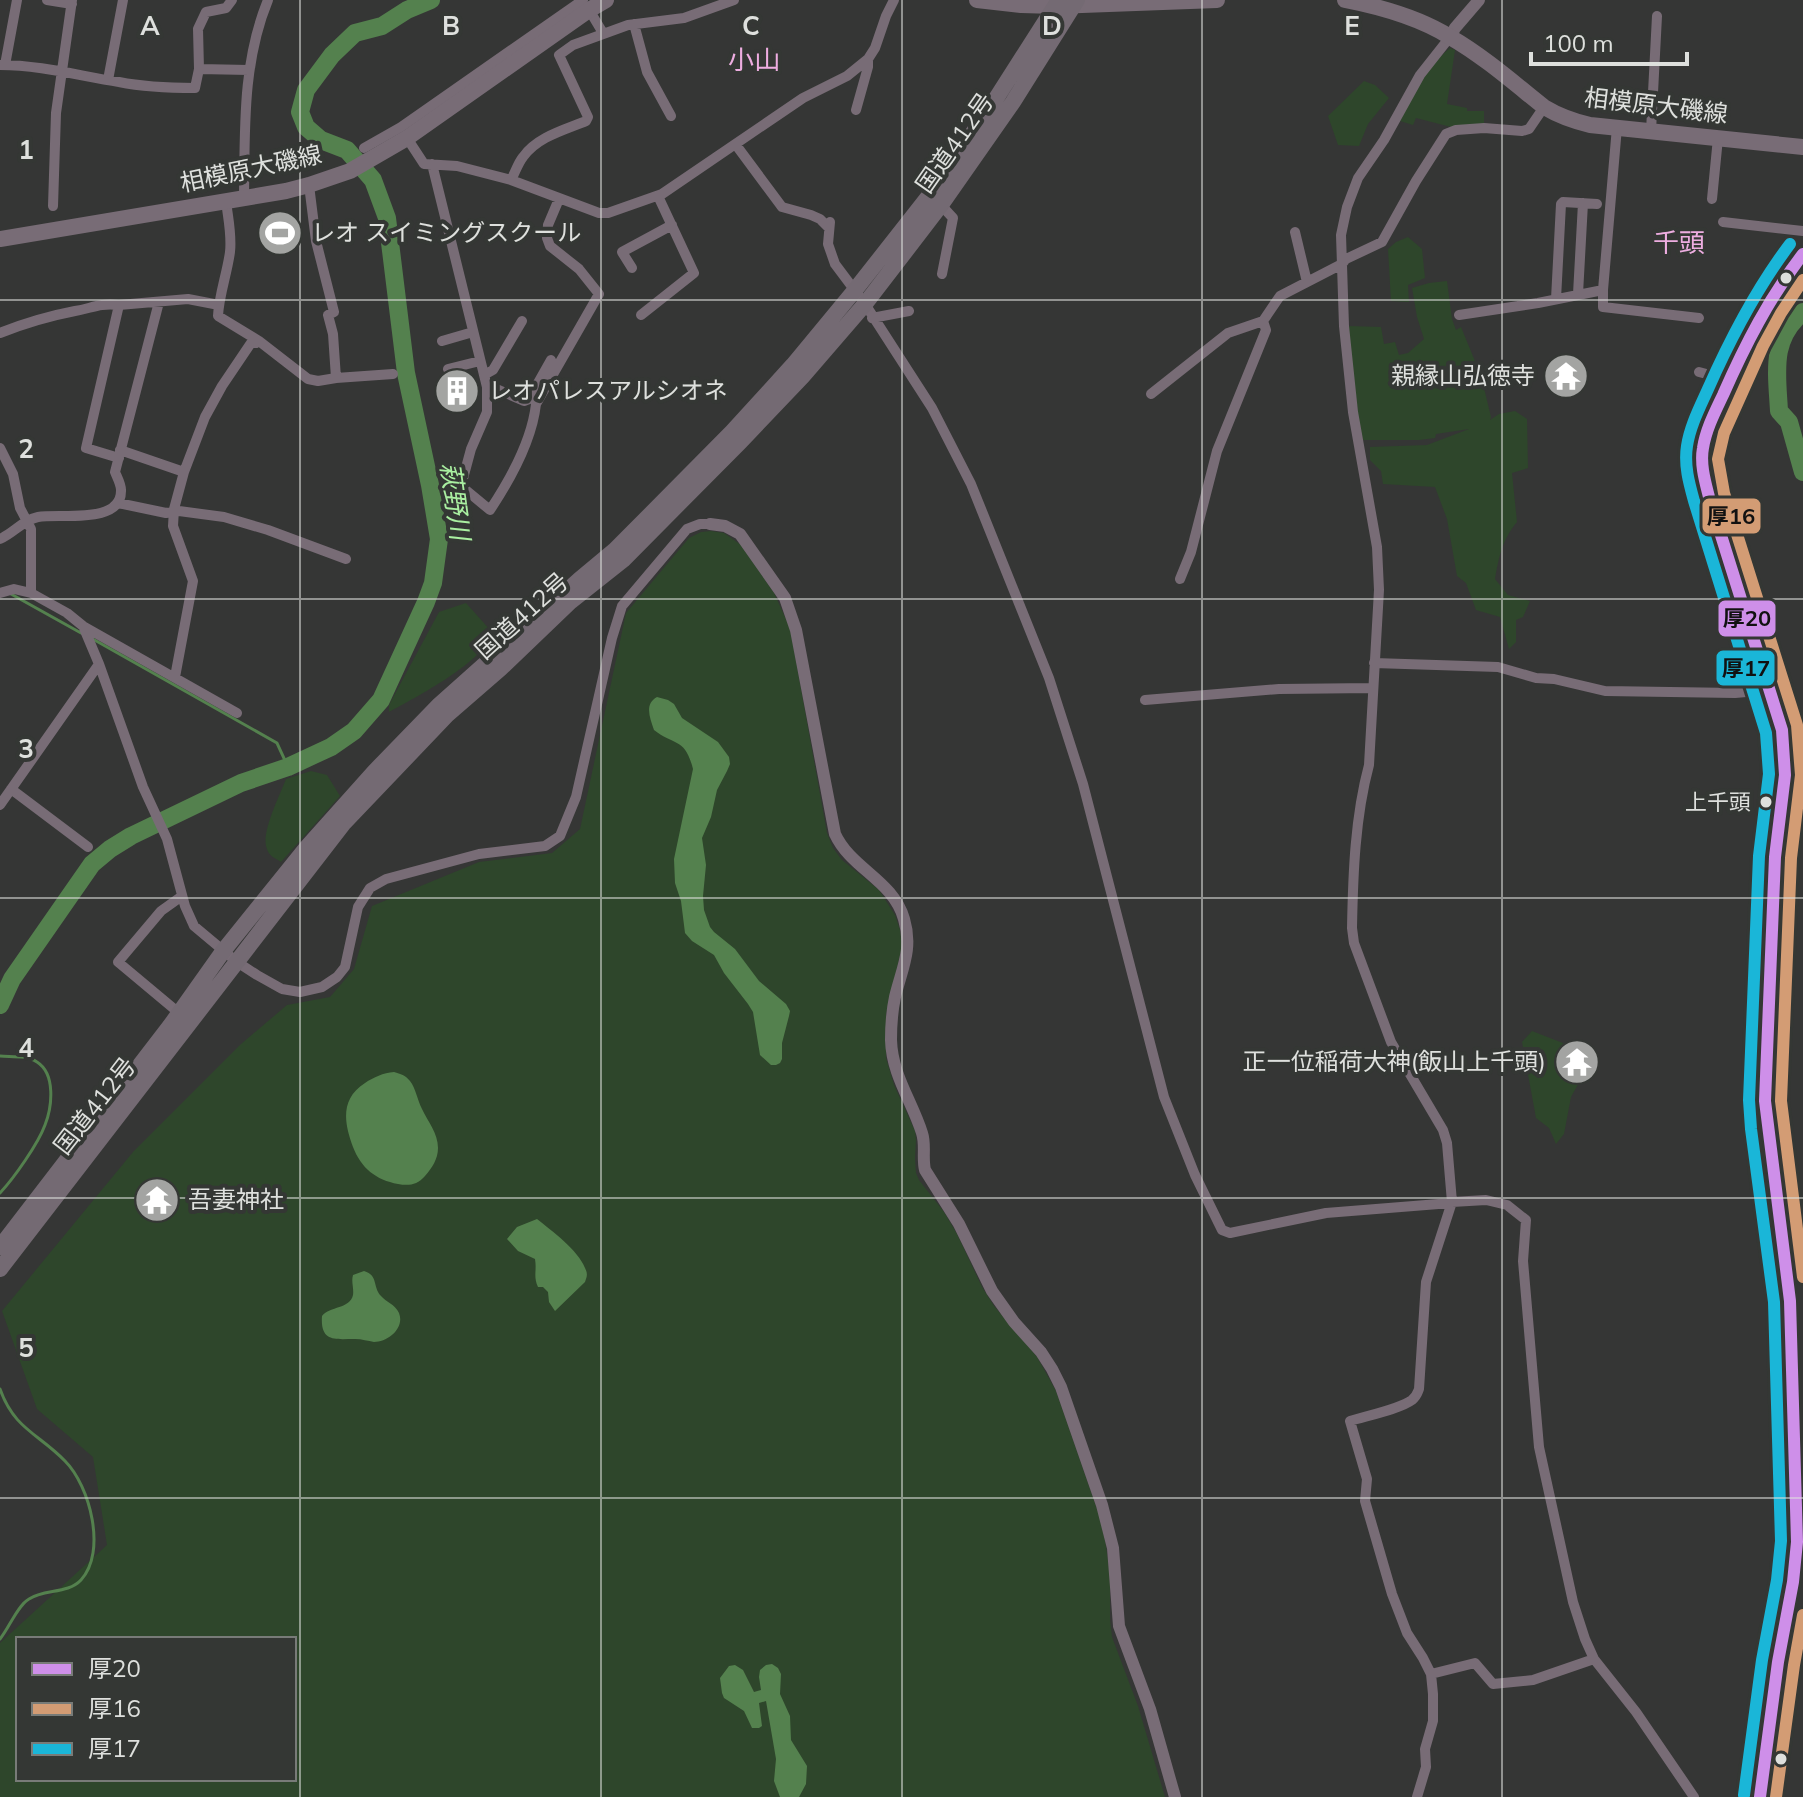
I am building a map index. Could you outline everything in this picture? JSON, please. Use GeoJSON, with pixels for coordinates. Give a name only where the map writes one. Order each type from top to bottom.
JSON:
{"type":"FeatureCollection","features":[{"type":"Feature","properties":{"kind":"highway","name":"国道412号"},"geometry":{"type":"LineString","coordinates":[[0,1269],[334,836],[383,780],[447,715],[570,602],[623,560],[802,377],[864,304],[941,205],[1013,102],[1066,3]]}},
{"type":"Feature","properties":{"kind":"highway","name":"国道412号"},"geometry":{"type":"LineString","coordinates":[[0,1247],[224,950],[307,847],[374,772],[438,706],[615,550],[864,304],[936,187],[1066,3]]}},
{"type":"Feature","properties":{"kind":"main road","name":"相模原大磯線"},"geometry":{"type":"LineString","coordinates":[[0,239],[309,185],[350,171],[371,152],[407,138],[585,3],[606,0]]}},
{"type":"Feature","properties":{"kind":"main road"},"geometry":{"type":"LineString","coordinates":[[977,0],[1010,5],[1217,0]]}},
{"type":"Feature","properties":{"kind":"main road","name":"相模原大磯線"},"geometry":{"type":"LineString","coordinates":[[1345,0],[1408,17],[1450,37],[1544,107],[1572,121],[1803,147]]}},
{"type":"Feature","properties":{"kind":"main road"},"geometry":{"type":"LineString","coordinates":[[1760,1797],[1778,1662],[1799,1568],[1790,1301],[1765,1101],[1775,857],[1795,775],[1785,757],[1782,730],[1709,497],[1704,476],[1703,447],[1748,336],[1782,279],[1803,254]]}},
{"type":"Feature","properties":{"kind":"street"},"geometry":{"type":"LineString","coordinates":[[17,0],[2,65],[174,88],[195,88],[199,69],[198,29],[206,12],[226,8],[232,0]]}},
{"type":"Feature","properties":{"kind":"street"},"geometry":{"type":"LineString","coordinates":[[47,0],[72,2],[56,113],[53,206]]}},
{"type":"Feature","properties":{"kind":"street"},"geometry":{"type":"LineString","coordinates":[[108,80],[123,0]]}},
{"type":"Feature","properties":{"kind":"street"},"geometry":{"type":"LineString","coordinates":[[244,197],[246,87],[261,16],[268,0]]}},
{"type":"Feature","properties":{"kind":"street"},"geometry":{"type":"LineString","coordinates":[[511,180],[522,158],[534,146],[586,121],[588,117],[559,55],[573,45],[603,33],[634,24],[684,18],[734,0]]}},
{"type":"Feature","properties":{"kind":"street"},"geometry":{"type":"LineString","coordinates":[[407,138],[424,164],[457,166],[511,180],[599,213],[608,213],[658,196],[803,98],[847,76],[868,59],[875,48],[894,0]]}},
{"type":"Feature","properties":{"kind":"street"},"geometry":{"type":"LineString","coordinates":[[1417,1797],[1426,1767],[1425,1749],[1433,1721],[1431,1674],[1407,1633],[1392,1594],[1365,1501],[1367,1479],[1350,1421],[1402,1405],[1411,1400],[1419,1389],[1426,1282],[1451,1203],[1447,1143],[1443,1130],[1391,1042],[1354,943],[1352,928],[1352,893],[1362,788],[1369,765],[1379,590],[1377,547],[1353,412],[1344,326],[1341,235],[1358,178],[1384,140],[1420,75],[1479,0]]}},
{"type":"Feature","properties":{"kind":"street"},"geometry":{"type":"LineString","coordinates":[[371,152],[401,127],[585,3],[603,33]]}},
{"type":"Feature","properties":{"kind":"street"},"geometry":{"type":"LineString","coordinates":[[1651,131],[1657,16]]}},
{"type":"Feature","properties":{"kind":"street"},"geometry":{"type":"LineString","coordinates":[[634,24],[647,72],[671,116]]}},
{"type":"Feature","properties":{"kind":"street"},"geometry":{"type":"LineString","coordinates":[[856,110],[868,59]]}},
{"type":"Feature","properties":{"kind":"street"},"geometry":{"type":"LineString","coordinates":[[199,69],[249,70]]}},
{"type":"Feature","properties":{"kind":"street"},"geometry":{"type":"LineString","coordinates":[[1151,394],[1228,333],[1263,321],[1280,296],[1382,242],[1446,134],[1484,128],[1522,131],[1529,129],[1544,107]]}},
{"type":"Feature","properties":{"kind":"street"},"geometry":{"type":"LineString","coordinates":[[1617,127],[1603,307],[1699,318]]}},
{"type":"Feature","properties":{"kind":"street"},"geometry":{"type":"LineString","coordinates":[[1712,199],[1718,138]]}},
{"type":"Feature","properties":{"kind":"street"},"geometry":{"type":"LineString","coordinates":[[736,145],[782,207],[811,215],[829,225],[828,244],[835,264],[905,364],[932,408],[971,484],[1049,678],[1083,784],[1164,1097],[1195,1175],[1222,1230],[1230,1233],[1326,1213],[1486,1200],[1507,1205],[1526,1220],[1523,1261],[1539,1447],[1573,1602],[1594,1659],[1636,1712],[1694,1797]]}},
{"type":"Feature","properties":{"kind":"street"},"geometry":{"type":"LineString","coordinates":[[432,164],[487,387],[487,412],[471,449],[461,486],[490,510],[520,456],[536,404],[600,296],[579,269],[550,246],[548,225],[559,199]]}},
{"type":"Feature","properties":{"kind":"street"},"geometry":{"type":"LineString","coordinates":[[309,185],[316,241],[334,312],[328,315],[333,334],[336,378]]}},
{"type":"Feature","properties":{"kind":"street"},"geometry":{"type":"LineString","coordinates":[[641,315],[694,273],[658,196]]}},
{"type":"Feature","properties":{"kind":"street"},"geometry":{"type":"LineString","coordinates":[[226,201],[231,230],[230,252],[218,316],[259,341],[308,379],[318,381],[393,374]]}},
{"type":"Feature","properties":{"kind":"street"},"geometry":{"type":"LineString","coordinates":[[1578,294],[1583,203]]}},
{"type":"Feature","properties":{"kind":"street"},"geometry":{"type":"LineString","coordinates":[[1556,299],[1561,204],[1597,204]]}},
{"type":"Feature","properties":{"kind":"street"},"geometry":{"type":"LineString","coordinates":[[941,205],[953,218],[942,274]]}},
{"type":"Feature","properties":{"kind":"street"},"geometry":{"type":"LineString","coordinates":[[1730,224],[1803,231]]}},
{"type":"Feature","properties":{"kind":"street"},"geometry":{"type":"LineString","coordinates":[[632,268],[622,252],[672,225]]}},
{"type":"Feature","properties":{"kind":"street"},"geometry":{"type":"LineString","coordinates":[[1295,232],[1307,282]]}},
{"type":"Feature","properties":{"kind":"street"},"geometry":{"type":"LineString","coordinates":[[1459,315],[1603,290]]}},
{"type":"Feature","properties":{"kind":"street"},"geometry":{"type":"LineString","coordinates":[[0,333],[31,321],[98,304],[188,299],[219,305]]}},
{"type":"Feature","properties":{"kind":"street"},"geometry":{"type":"LineString","coordinates":[[0,539],[26,521],[39,517],[94,515],[109,511],[118,503],[121,489],[115,472],[159,302]]}},
{"type":"Feature","properties":{"kind":"street"},"geometry":{"type":"LineString","coordinates":[[864,304],[909,311]]}},
{"type":"Feature","properties":{"kind":"street"},"geometry":{"type":"LineString","coordinates":[[119,305],[90,413],[86,448],[184,472]]}},
{"type":"Feature","properties":{"kind":"street"},"geometry":{"type":"LineString","coordinates":[[484,375],[493,370],[522,321]]}},
{"type":"Feature","properties":{"kind":"street"},"geometry":{"type":"LineString","coordinates":[[1180,579],[1191,552],[1217,451],[1266,330],[1263,321]]}},
{"type":"Feature","properties":{"kind":"street"},"geometry":{"type":"LineString","coordinates":[[442,341],[473,332]]}},
{"type":"Feature","properties":{"kind":"street"},"geometry":{"type":"LineString","coordinates":[[175,677],[193,581],[173,526],[184,472],[205,417],[222,386],[251,343],[259,341]]}},
{"type":"Feature","properties":{"kind":"street"},"geometry":{"type":"LineString","coordinates":[[487,387],[524,401],[529,399],[537,378],[551,360]]}},
{"type":"Feature","properties":{"kind":"street"},"geometry":{"type":"LineString","coordinates":[[448,369],[480,361]]}},
{"type":"Feature","properties":{"kind":"street"},"geometry":{"type":"LineString","coordinates":[[1699,372],[1729,380]]}},
{"type":"Feature","properties":{"kind":"street"},"geometry":{"type":"LineString","coordinates":[[0,448],[13,474],[20,508],[31,529],[31,593]]}},
{"type":"Feature","properties":{"kind":"street"},"geometry":{"type":"LineString","coordinates":[[118,503],[166,513],[179,511],[224,517],[346,559]]}},
{"type":"Feature","properties":{"kind":"street"},"geometry":{"type":"LineString","coordinates":[[83,626],[143,787],[167,839],[185,906],[194,926],[237,962],[282,989],[300,992],[322,987],[345,967],[358,907],[370,888],[386,879],[479,854],[545,846],[560,836],[576,797],[614,628],[622,606],[687,529],[710,524],[725,526],[740,534],[785,598],[793,615],[835,834],[846,853],[889,891],[904,918],[907,958],[893,1008],[892,1053],[901,1085],[924,1138],[925,1170],[955,1216],[992,1291],[1041,1352],[1061,1387],[1102,1505],[1113,1548],[1119,1626],[1150,1709],[1175,1797]]}},
{"type":"Feature","properties":{"kind":"street"},"geometry":{"type":"LineString","coordinates":[[0,593],[14,589],[31,593],[237,713]]}},
{"type":"Feature","properties":{"kind":"street"},"geometry":{"type":"LineString","coordinates":[[1374,663],[1498,667],[1536,678],[1605,691],[1735,693],[1769,690]]}},
{"type":"Feature","properties":{"kind":"street"},"geometry":{"type":"LineString","coordinates":[[0,805],[99,664]]}},
{"type":"Feature","properties":{"kind":"street"},"geometry":{"type":"LineString","coordinates":[[1145,700],[1279,689],[1373,688]]}},
{"type":"Feature","properties":{"kind":"street"},"geometry":{"type":"LineString","coordinates":[[11,789],[88,847]]}},
{"type":"Feature","properties":{"kind":"street"},"geometry":{"type":"LineString","coordinates":[[179,1013],[118,962],[161,911],[182,896]]}},
{"type":"Feature","properties":{"kind":"street"},"geometry":{"type":"LineString","coordinates":[[1772,953],[1781,958],[1790,991]]}},
{"type":"Feature","properties":{"kind":"street"},"geometry":{"type":"LineString","coordinates":[[1431,1674],[1475,1663],[1493,1684],[1533,1680],[1594,1659]]}},
{"type":"Feature","properties":{"kind":"shaded area"},"geometry":{"type":"Polygon","coordinates":[[[1450,48],[1455,50],[1447,104],[1467,108],[1467,111],[1484,111],[1484,124],[1455,128],[1416,118],[1413,125],[1400,121],[1421,82],[1450,48]]]}},
{"type":"Feature","properties":{"kind":"shaded area"},"geometry":{"type":"Polygon","coordinates":[[[1364,81],[1375,85],[1389,98],[1368,124],[1359,146],[1338,145],[1328,116],[1364,81]]]}},
{"type":"Feature","properties":{"kind":"shaded area"},"geometry":{"type":"Polygon","coordinates":[[[1408,237],[1422,249],[1425,278],[1408,285],[1409,302],[1391,301],[1388,249],[1408,237]]]}},
{"type":"Feature","properties":{"kind":"shaded area"},"geometry":{"type":"Polygon","coordinates":[[[1447,281],[1452,319],[1456,330],[1461,327],[1479,367],[1490,420],[1499,414],[1515,411],[1527,419],[1528,468],[1512,473],[1517,522],[1505,542],[1495,579],[1508,595],[1530,601],[1523,617],[1516,620],[1516,642],[1509,649],[1500,617],[1476,610],[1466,583],[1457,576],[1447,519],[1435,487],[1383,484],[1381,471],[1370,460],[1370,447],[1427,445],[1469,429],[1419,440],[1361,440],[1348,326],[1381,327],[1384,344],[1395,342],[1399,355],[1408,353],[1424,339],[1412,288],[1447,281]]]}},
{"type":"Feature","properties":{"kind":"shaded area"},"geometry":{"type":"Polygon","coordinates":[[[711,531],[724,533],[741,545],[774,593],[790,628],[827,833],[842,860],[879,890],[895,915],[900,930],[902,947],[886,1014],[886,1058],[894,1085],[915,1131],[916,1173],[957,1234],[994,1306],[1037,1357],[1056,1391],[1105,1540],[1110,1574],[1112,1637],[1138,1706],[1165,1797],[0,1797],[0,1643],[107,1545],[93,1457],[37,1409],[2,1311],[133,1152],[241,1044],[287,1005],[330,997],[354,969],[372,906],[479,862],[552,853],[580,829],[626,613],[689,538],[711,531]]]}},
{"type":"Feature","properties":{"kind":"shaded area"},"geometry":{"type":"Polygon","coordinates":[[[466,603],[492,632],[487,643],[448,678],[389,712],[389,705],[439,612],[466,603]]]}},
{"type":"Feature","properties":{"kind":"shaded area"},"geometry":{"type":"Polygon","coordinates":[[[657,697],[674,704],[682,718],[718,742],[729,757],[730,764],[717,790],[702,838],[706,865],[704,910],[714,932],[735,949],[759,981],[790,1011],[782,1043],[782,1059],[776,1065],[771,1065],[760,1055],[753,1012],[748,1004],[714,955],[685,933],[675,883],[674,859],[693,769],[682,747],[654,730],[649,707],[657,697]]]}},
{"type":"Feature","properties":{"kind":"shaded area"},"geometry":{"type":"Polygon","coordinates":[[[311,771],[327,775],[340,796],[281,862],[272,857],[267,849],[266,834],[272,814],[286,779],[311,771]]]}},
{"type":"Feature","properties":{"kind":"shaded area"},"geometry":{"type":"Polygon","coordinates":[[[1532,1031],[1581,1053],[1585,1072],[1571,1097],[1564,1134],[1556,1144],[1549,1128],[1536,1118],[1522,1042],[1532,1031]]]}},
{"type":"Feature","properties":{"kind":"shaded area"},"geometry":{"type":"Polygon","coordinates":[[[394,1072],[405,1076],[412,1084],[438,1143],[432,1167],[422,1179],[409,1185],[383,1179],[365,1167],[353,1147],[346,1120],[348,1104],[357,1089],[375,1077],[394,1072]]]}},
{"type":"Feature","properties":{"kind":"shaded area"},"geometry":{"type":"Polygon","coordinates":[[[537,1219],[571,1248],[587,1272],[585,1282],[555,1311],[549,1302],[548,1292],[538,1287],[535,1259],[518,1251],[507,1239],[517,1227],[537,1219]]]}},
{"type":"Feature","properties":{"kind":"shaded area"},"geometry":{"type":"Polygon","coordinates":[[[364,1271],[374,1278],[381,1296],[397,1310],[400,1324],[390,1337],[379,1341],[331,1338],[324,1331],[322,1316],[351,1300],[353,1275],[364,1271]]]}},
{"type":"Feature","properties":{"kind":"shaded area"},"geometry":{"type":"Polygon","coordinates":[[[772,1664],[781,1674],[780,1694],[790,1716],[791,1740],[807,1766],[806,1784],[799,1797],[780,1797],[774,1781],[776,1759],[766,1701],[759,1703],[762,1726],[752,1728],[744,1711],[724,1698],[722,1693],[720,1678],[729,1666],[735,1665],[743,1670],[754,1692],[761,1690],[760,1670],[772,1664]]]}},
{"type":"Feature","properties":{"kind":"waterway","name":"萩野川"},"geometry":{"type":"LineString","coordinates":[[0,1005],[12,979],[92,864],[110,849],[241,783],[288,767],[331,747],[354,731],[381,700],[426,602],[433,583],[439,539],[406,373],[387,218],[373,180],[347,150],[321,140],[306,127],[300,112],[306,90],[332,55],[355,33],[382,26],[407,10],[431,0]]}},
{"type":"Feature","properties":{"kind":"waterway"},"geometry":{"type":"LineString","coordinates":[[1803,312],[1792,322],[1780,345],[1777,370],[1779,411],[1789,422],[1803,472]]}},
{"type":"Feature","properties":{"kind":"waterway"},"geometry":{"type":"LineString","coordinates":[[11,594],[81,633]]}},
{"type":"Feature","properties":{"kind":"waterway"},"geometry":{"type":"LineString","coordinates":[[91,638],[277,743],[288,767]]}},
{"type":"Feature","properties":{"kind":"waterway"},"geometry":{"type":"LineString","coordinates":[[0,1056],[24,1057],[37,1062],[47,1074],[51,1091],[42,1133],[0,1193]]}},
{"type":"Feature","properties":{"kind":"waterway"},"geometry":{"type":"LineString","coordinates":[[0,1389],[20,1422],[74,1472],[88,1502],[94,1537],[89,1568],[81,1580],[70,1587],[29,1599],[0,1639]]}},
{"type":"Feature","properties":{"kind":"transit line","name":"厚17"},"geometry":{"type":"LineString","coordinates":[[1744,1795],[1781,1541],[1774,1302],[1749,1100],[1759,856],[1769,774],[1766,733],[1694,501],[1686,453],[1693,424],[1726,351],[1755,296],[1790,244]]}},
{"type":"Feature","properties":{"kind":"transit line","name":"厚20"},"geometry":{"type":"LineString","coordinates":[[1760,1797],[1797,1542],[1790,1301],[1765,1101],[1775,857],[1785,775],[1782,730],[1709,497],[1702,454],[1711,421],[1749,340],[1803,254]]}},
{"type":"Feature","properties":{"kind":"transit line","name":"厚16"},"geometry":{"type":"LineString","coordinates":[[1803,280],[1763,346],[1724,433],[1718,459],[1724,493],[1797,725],[1801,775],[1791,858],[1781,1101],[1803,1277]]}},
{"type":"Feature","properties":{"kind":"transit line","name":"厚16"},"geometry":{"type":"LineString","coordinates":[[1776,1797],[1803,1615]]}},
{"type":"Feature","properties":{"kind":"place","name":"レオ スイミングスクール"},"geometry":{"type":"Point","coordinates":[280,233]}},
{"type":"Feature","properties":{"kind":"place","name":"親縁山弘徳寺"},"geometry":{"type":"Point","coordinates":[1566,376]}},
{"type":"Feature","properties":{"kind":"place","name":"レオパレスアルシオネ"},"geometry":{"type":"Point","coordinates":[457,391]}},
{"type":"Feature","properties":{"kind":"place","name":"上千頭"},"geometry":{"type":"Point","coordinates":[1766,802]}},
{"type":"Feature","properties":{"kind":"place","name":"正一位稲荷大神(飯山上千頭)"},"geometry":{"type":"Point","coordinates":[1577,1062]}},
{"type":"Feature","properties":{"kind":"place","name":"吾妻神社"},"geometry":{"type":"Point","coordinates":[157,1200]}},
{"type":"Feature","properties":{"kind":"district","name":"小山"},"geometry":{"type":"Point","coordinates":[754,60]}},
{"type":"Feature","properties":{"kind":"district","name":"千頭"},"geometry":{"type":"Point","coordinates":[1679,243]}}]}
